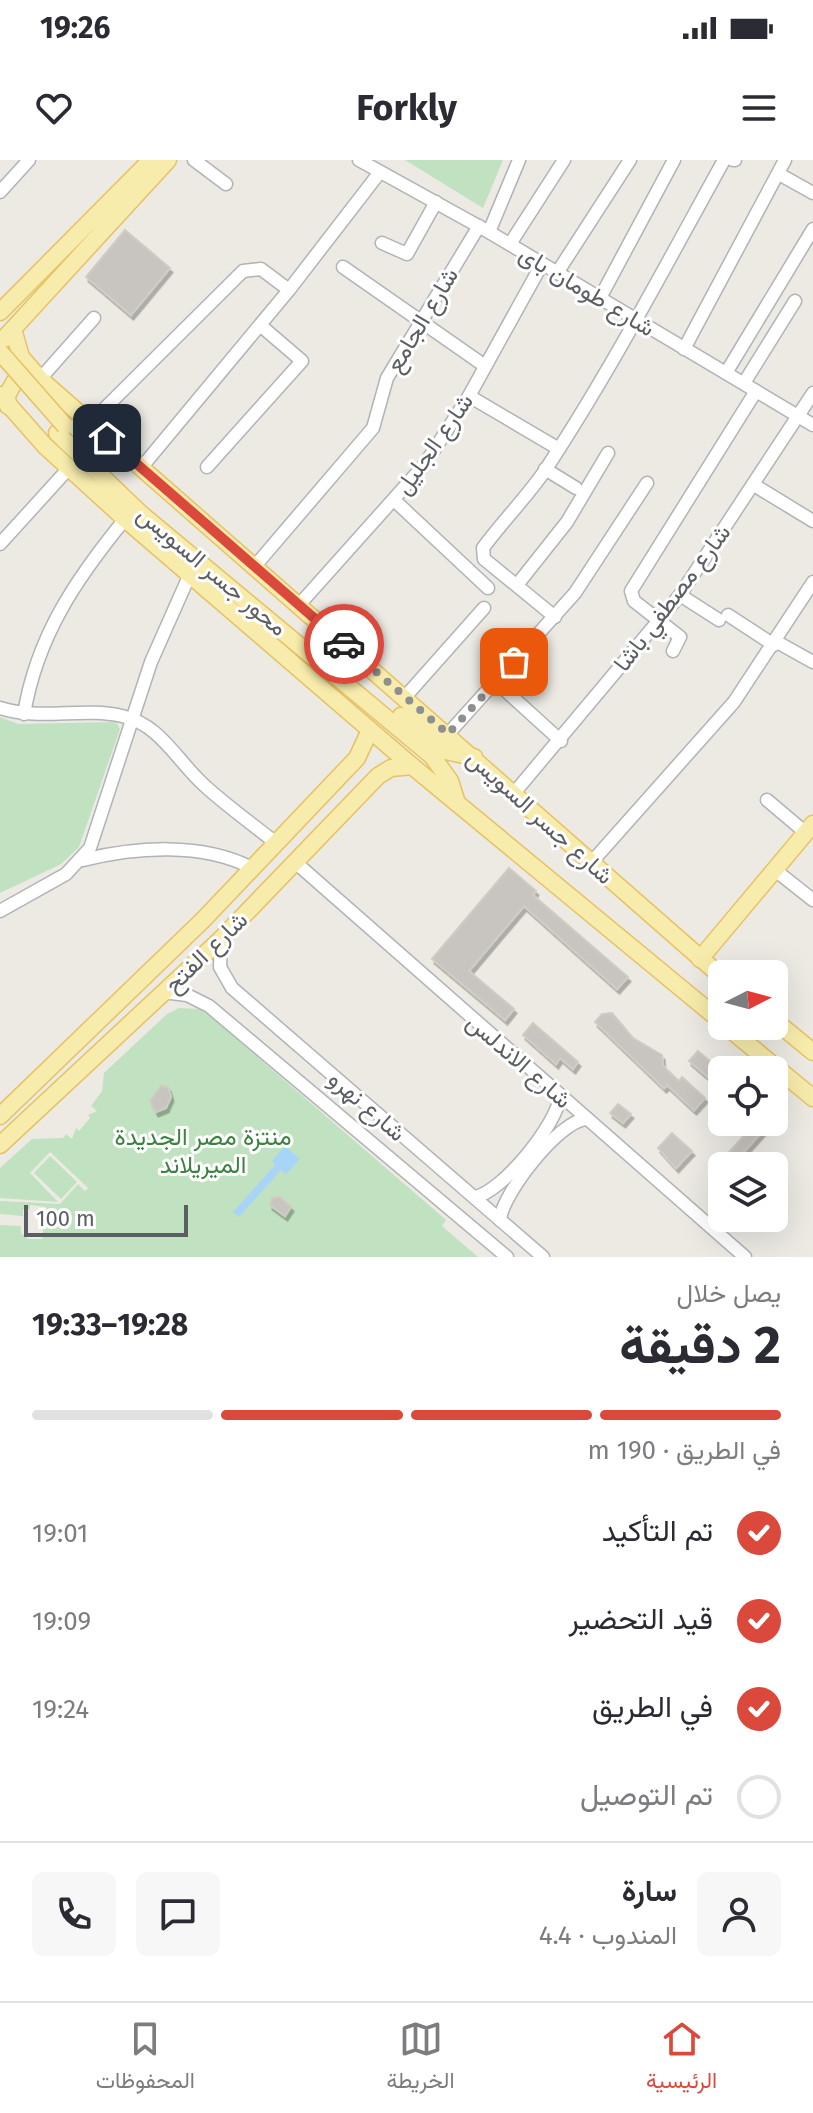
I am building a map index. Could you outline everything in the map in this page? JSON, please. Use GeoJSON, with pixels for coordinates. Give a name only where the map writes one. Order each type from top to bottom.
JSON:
{"type":"FeatureCollection","features":[{"type":"Feature","properties":{"kind":"main road"},"geometry":{"type":"LineString","coordinates":[[0,312],[151,160]]}},
{"type":"Feature","properties":{"kind":"main road"},"geometry":{"type":"LineString","coordinates":[[0,343],[168,160]]}},
{"type":"Feature","properties":{"kind":"main road","name":"شارع جسر السويس"},"geometry":{"type":"LineString","coordinates":[[13,329],[21,357],[40,379],[515,792],[590,864],[708,966]]}},
{"type":"Feature","properties":{"kind":"main road","name":"محور جسر السويس"},"geometry":{"type":"LineString","coordinates":[[0,352],[61,430],[127,488],[439,747],[459,756],[474,757]]}},
{"type":"Feature","properties":{"kind":"main road","name":"محور جسر السويس"},"geometry":{"type":"LineString","coordinates":[[0,369],[140,513],[432,756],[450,781],[457,803]]}},
{"type":"Feature","properties":{"kind":"main road"},"geometry":{"type":"LineString","coordinates":[[4,400],[15,381],[24,376],[40,379]]}},
{"type":"Feature","properties":{"kind":"main road","name":"شارع جسر السويس"},"geometry":{"type":"LineString","coordinates":[[4,400],[69,468],[125,519],[412,766],[708,1011]]}},
{"type":"Feature","properties":{"kind":"main road","name":"شارع الفتح"},"geometry":{"type":"LineString","coordinates":[[0,1116],[203,920],[357,758],[370,730]]}},
{"type":"Feature","properties":{"kind":"main road"},"geometry":{"type":"LineString","coordinates":[[357,758],[369,766],[375,778]]}},
{"type":"Feature","properties":{"kind":"main road","name":"شارع الفتح"},"geometry":{"type":"LineString","coordinates":[[0,1145],[221,939],[375,778],[391,768],[412,766]]}},
{"type":"Feature","properties":{"kind":"main road"},"geometry":{"type":"LineString","coordinates":[[700,959],[809,828]]}},
{"type":"Feature","properties":{"kind":"main road"},"geometry":{"type":"LineString","coordinates":[[203,920],[221,939]]}},
{"type":"Feature","properties":{"kind":"main road"},"geometry":{"type":"LineString","coordinates":[[788,1030],[811,1047]]}},
{"type":"Feature","properties":{"kind":"main road","name":"شارع جسر السويس"},"geometry":{"type":"LineString","coordinates":[[743,1040],[813,1098]]}},
{"type":"Feature","properties":{"kind":"street"},"geometry":{"type":"LineString","coordinates":[[0,192],[29,160]]}},
{"type":"Feature","properties":{"kind":"street"},"geometry":{"type":"LineString","coordinates":[[194,160],[226,184]]}},
{"type":"Feature","properties":{"kind":"street","name":"شارع طومان باى"},"geometry":{"type":"LineString","coordinates":[[359,160],[510,244],[813,425]]}},
{"type":"Feature","properties":{"kind":"street","name":"شارع الجامع"},"geometry":{"type":"LineString","coordinates":[[255,566],[373,428],[379,415],[384,383],[421,321],[484,229],[519,160]]}},
{"type":"Feature","properties":{"kind":"street"},"geometry":{"type":"LineString","coordinates":[[510,244],[564,160]]}},
{"type":"Feature","properties":{"kind":"street"},"geometry":{"type":"LineString","coordinates":[[557,273],[630,160]]}},
{"type":"Feature","properties":{"kind":"street"},"geometry":{"type":"LineString","coordinates":[[600,298],[674,160]]}},
{"type":"Feature","properties":{"kind":"street"},"geometry":{"type":"LineString","coordinates":[[555,617],[484,559],[482,551],[559,449],[636,320],[724,160]]}},
{"type":"Feature","properties":{"kind":"street"},"geometry":{"type":"LineString","coordinates":[[684,349],[785,160]]}},
{"type":"Feature","properties":{"kind":"street"},"geometry":{"type":"LineString","coordinates":[[141,468],[289,290],[380,172]]}},
{"type":"Feature","properties":{"kind":"street"},"geometry":{"type":"LineString","coordinates":[[779,174],[813,193]]}},
{"type":"Feature","properties":{"kind":"street"},"geometry":{"type":"LineString","coordinates":[[382,243],[407,254],[436,202]]}},
{"type":"Feature","properties":{"kind":"street"},"geometry":{"type":"LineString","coordinates":[[726,373],[813,229]]}},
{"type":"Feature","properties":{"kind":"street","name":"شارع الجليل"},"geometry":{"type":"LineString","coordinates":[[299,605],[425,464],[469,396],[542,264]]}},
{"type":"Feature","properties":{"kind":"street"},"geometry":{"type":"LineString","coordinates":[[343,267],[485,366]]}},
{"type":"Feature","properties":{"kind":"street"},"geometry":{"type":"LineString","coordinates":[[90,423],[243,271],[261,269],[289,290]]}},
{"type":"Feature","properties":{"kind":"street"},"geometry":{"type":"LineString","coordinates":[[744,383],[795,301]]}},
{"type":"Feature","properties":{"kind":"street"},"geometry":{"type":"LineString","coordinates":[[40,379],[94,318]]}},
{"type":"Feature","properties":{"kind":"street"},"geometry":{"type":"LineString","coordinates":[[207,467],[302,361],[260,325]]}},
{"type":"Feature","properties":{"kind":"street"},"geometry":{"type":"LineString","coordinates":[[673,651],[680,637],[634,601],[632,589],[756,391]]}},
{"type":"Feature","properties":{"kind":"street","name":"شارع مصطفي باشا"},"geometry":{"type":"LineString","coordinates":[[515,792],[561,741],[680,595],[813,393]]}},
{"type":"Feature","properties":{"kind":"street"},"geometry":{"type":"LineString","coordinates":[[469,396],[559,449]]}},
{"type":"Feature","properties":{"kind":"street"},"geometry":{"type":"LineString","coordinates":[[517,585],[567,522],[608,453]]}},
{"type":"Feature","properties":{"kind":"street"},"geometry":{"type":"LineString","coordinates":[[0,544],[69,468]]}},
{"type":"Feature","properties":{"kind":"street"},"geometry":{"type":"LineString","coordinates":[[545,469],[576,488]]}},
{"type":"Feature","properties":{"kind":"street"},"geometry":{"type":"LineString","coordinates":[[448,734],[555,617],[597,563],[647,483]]}},
{"type":"Feature","properties":{"kind":"street"},"geometry":{"type":"LineString","coordinates":[[754,485],[813,521]]}},
{"type":"Feature","properties":{"kind":"street"},"geometry":{"type":"LineString","coordinates":[[394,500],[488,588]]}},
{"type":"Feature","properties":{"kind":"street"},"geometry":{"type":"LineString","coordinates":[[24,714],[38,658],[56,615],[86,566],[125,519]]}},
{"type":"Feature","properties":{"kind":"street"},"geometry":{"type":"LineString","coordinates":[[0,911],[66,874],[83,860],[94,842],[159,639],[190,574]]}},
{"type":"Feature","properties":{"kind":"street"},"geometry":{"type":"LineString","coordinates":[[590,864],[697,748],[776,644],[813,582]]}},
{"type":"Feature","properties":{"kind":"street"},"geometry":{"type":"LineString","coordinates":[[680,595],[813,662]]}},
{"type":"Feature","properties":{"kind":"street"},"geometry":{"type":"LineString","coordinates":[[405,697],[484,608]]}},
{"type":"Feature","properties":{"kind":"street"},"geometry":{"type":"LineString","coordinates":[[496,682],[561,741]]}},
{"type":"Feature","properties":{"kind":"street"},"geometry":{"type":"LineString","coordinates":[[0,708],[24,714],[110,714],[133,719],[156,733],[205,786],[276,843]]}},
{"type":"Feature","properties":{"kind":"street"},"geometry":{"type":"LineString","coordinates":[[767,800],[809,828]]}},
{"type":"Feature","properties":{"kind":"street"},"geometry":{"type":"LineString","coordinates":[[83,860],[129,851],[175,850],[230,859],[252,868]]}},
{"type":"Feature","properties":{"kind":"street","name":"شارع الاندلس"},"geometry":{"type":"LineString","coordinates":[[295,862],[745,1257]]}},
{"type":"Feature","properties":{"kind":"street"},"geometry":{"type":"LineString","coordinates":[[775,870],[813,900]]}},
{"type":"Feature","properties":{"kind":"street","name":"شارع نهرو"},"geometry":{"type":"LineString","coordinates":[[221,939],[220,967],[232,988],[543,1257]]}},
{"type":"Feature","properties":{"kind":"street","name":"شارع نهرو"},"geometry":{"type":"LineString","coordinates":[[163,992],[192,996],[209,1006],[505,1255]]}},
{"type":"Feature","properties":{"kind":"street"},"geometry":{"type":"LineString","coordinates":[[474,1197],[489,1193],[501,1183],[554,1119],[560,1096]]}},
{"type":"Feature","properties":{"kind":"street"},"geometry":{"type":"LineString","coordinates":[[500,1220],[510,1191],[565,1127],[586,1119]]}},
{"type":"Feature","properties":{"kind":"street"},"geometry":{"type":"LineString","coordinates":[[440,1200],[445,1189],[457,1183]]}},
{"type":"Feature","properties":{"kind":"street"},"geometry":{"type":"LineString","coordinates":[[505,1255],[514,1248],[518,1235]]}},
{"type":"Feature","properties":{"kind":"green space"},"geometry":{"type":"Polygon","coordinates":[[[405,160],[503,160],[483,208],[405,160]]]}},
{"type":"Feature","properties":{"kind":"green space"},"geometry":{"type":"Polygon","coordinates":[[[0,717],[18,724],[116,722],[120,729],[79,847],[61,864],[0,893],[0,717]]]}},
{"type":"Feature","properties":{"kind":"green space","name":"منتزة مصر الجديدة الميريلاند"},"geometry":{"type":"Polygon","coordinates":[[[179,1008],[199,1009],[210,1016],[446,1220],[442,1226],[478,1257],[0,1257],[0,1225],[21,1226],[21,1234],[26,1235],[27,1239],[42,1239],[46,1207],[30,1205],[30,1209],[23,1209],[23,1216],[0,1214],[0,1201],[60,1204],[78,1184],[85,1191],[88,1188],[50,1152],[30,1173],[58,1202],[0,1198],[0,1168],[32,1139],[63,1138],[66,1134],[72,1139],[76,1128],[79,1131],[90,1118],[88,1115],[97,1111],[91,1106],[102,1091],[104,1073],[167,1014],[179,1008]]]}},
{"type":"Feature","properties":{"kind":"green space"},"geometry":{"type":"Polygon","coordinates":[[[50,1156],[77,1182],[61,1199],[34,1173],[50,1156]]]}},
{"type":"Feature","properties":{"kind":"water"},"geometry":{"type":"Polygon","coordinates":[[[285,1146],[300,1159],[286,1174],[281,1170],[239,1217],[233,1212],[275,1165],[272,1161],[285,1146]]]}},
{"type":"Feature","properties":{"kind":"building"},"geometry":{"type":"Polygon","coordinates":[[[125,230],[170,268],[131,315],[86,277],[125,230]]]}},
{"type":"Feature","properties":{"kind":"building"},"geometry":{"type":"Polygon","coordinates":[[[509,868],[536,891],[533,895],[628,977],[617,989],[524,906],[469,971],[514,1009],[505,1020],[432,959],[509,868]]]}},
{"type":"Feature","properties":{"kind":"building"},"geometry":{"type":"Polygon","coordinates":[[[612,1013],[633,1038],[662,1055],[663,1066],[679,1081],[682,1077],[705,1098],[694,1110],[667,1085],[664,1088],[595,1022],[602,1014],[612,1013]]]}},
{"type":"Feature","properties":{"kind":"building"},"geometry":{"type":"Polygon","coordinates":[[[533,1023],[578,1062],[573,1069],[560,1058],[556,1064],[523,1035],[533,1023]]]}},
{"type":"Feature","properties":{"kind":"building"},"geometry":{"type":"Polygon","coordinates":[[[698,1051],[708,1059],[708,1077],[689,1061],[698,1051]]]}},
{"type":"Feature","properties":{"kind":"building"},"geometry":{"type":"Polygon","coordinates":[[[161,1086],[168,1087],[171,1097],[166,1108],[156,1112],[150,1101],[161,1086]]]}},
{"type":"Feature","properties":{"kind":"building"},"geometry":{"type":"Polygon","coordinates":[[[618,1104],[631,1114],[623,1123],[610,1113],[618,1104]]]}},
{"type":"Feature","properties":{"kind":"building"},"geometry":{"type":"Polygon","coordinates":[[[672,1133],[692,1151],[676,1168],[658,1148],[672,1133]]]}},
{"type":"Feature","properties":{"kind":"building"},"geometry":{"type":"Polygon","coordinates":[[[744,1136],[758,1136],[744,1152],[729,1152],[744,1136]]]}},
{"type":"Feature","properties":{"kind":"building"},"geometry":{"type":"Polygon","coordinates":[[[280,1197],[291,1207],[285,1216],[270,1205],[272,1198],[280,1197]]]}},
{"type":"Feature","properties":{"kind":"way so far"},"geometry":{"type":"LineString","coordinates":[[344,644],[448,734],[514,662]]}},
{"type":"Feature","properties":{"kind":"route"},"geometry":{"type":"LineString","coordinates":[[107,438],[344,644]]}}]}
